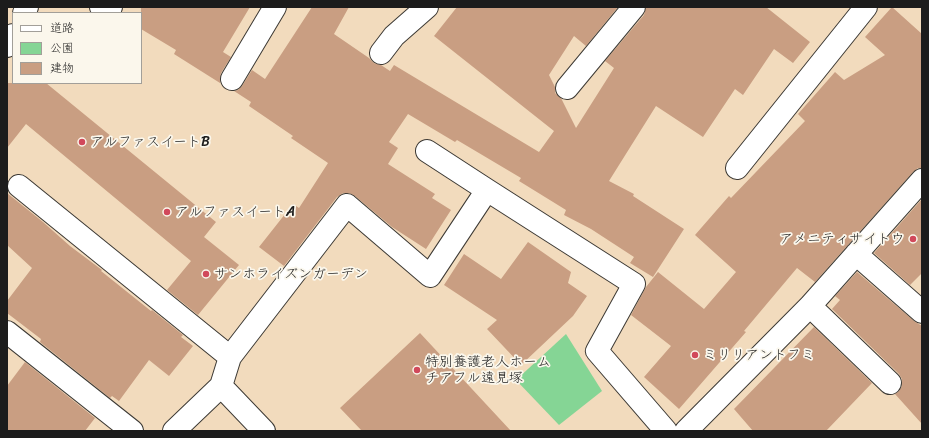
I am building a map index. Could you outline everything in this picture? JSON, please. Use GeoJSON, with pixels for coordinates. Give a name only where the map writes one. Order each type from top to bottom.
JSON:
{"type":"FeatureCollection","features":[{"type":"Feature","properties":{"kind":"street"},"geometry":{"type":"LineString","coordinates":[[101,7],[108,11],[111,7]]}},
{"type":"Feature","properties":{"kind":"street"},"geometry":{"type":"LineString","coordinates":[[232,79],[275,7]]}},
{"type":"Feature","properties":{"kind":"street"},"geometry":{"type":"LineString","coordinates":[[382,53],[394,36],[427,7]]}},
{"type":"Feature","properties":{"kind":"street"},"geometry":{"type":"LineString","coordinates":[[567,88],[634,7]]}},
{"type":"Feature","properties":{"kind":"street"},"geometry":{"type":"LineString","coordinates":[[737,168],[866,7]]}},
{"type":"Feature","properties":{"kind":"street"},"geometry":{"type":"LineString","coordinates":[[7,46],[12,37]]}},
{"type":"Feature","properties":{"kind":"street"},"geometry":{"type":"LineString","coordinates":[[427,151],[634,284],[597,351],[666,431]]}},
{"type":"Feature","properties":{"kind":"street"},"geometry":{"type":"LineString","coordinates":[[686,431],[810,306],[922,180]]}},
{"type":"Feature","properties":{"kind":"street"},"geometry":{"type":"LineString","coordinates":[[19,186],[230,357]]}},
{"type":"Feature","properties":{"kind":"street"},"geometry":{"type":"LineString","coordinates":[[174,431],[221,386],[230,357],[347,205],[430,276],[487,190]]}},
{"type":"Feature","properties":{"kind":"street"},"geometry":{"type":"LineString","coordinates":[[856,254],[922,312]]}},
{"type":"Feature","properties":{"kind":"street"},"geometry":{"type":"LineString","coordinates":[[810,306],[890,383]]}},
{"type":"Feature","properties":{"kind":"street"},"geometry":{"type":"LineString","coordinates":[[7,332],[132,431]]}},
{"type":"Feature","properties":{"kind":"street"},"geometry":{"type":"LineString","coordinates":[[221,386],[264,431]]}},
{"type":"Feature","properties":{"kind":"green space"},"geometry":{"type":"Polygon","coordinates":[[[566,334],[602,391],[559,425],[516,380],[566,334]]]}},
{"type":"Feature","properties":{"kind":"building"},"geometry":{"type":"Polygon","coordinates":[[[141,7],[250,7],[223,52],[231,57],[221,73],[220,83],[174,54],[176,50],[142,30],[141,7]]]}},
{"type":"Feature","properties":{"kind":"building"},"geometry":{"type":"Polygon","coordinates":[[[312,7],[349,7],[334,34],[374,63],[381,65],[390,71],[394,65],[539,152],[554,131],[434,36],[457,7],[618,7],[586,46],[574,36],[549,75],[555,87],[555,93],[561,98],[576,128],[614,68],[605,61],[644,15],[646,7],[766,7],[810,42],[793,63],[774,49],[743,95],[735,89],[703,137],[656,106],[609,181],[634,194],[633,196],[684,229],[653,277],[630,263],[634,257],[591,229],[564,215],[566,210],[519,181],[521,178],[457,140],[455,142],[408,114],[389,142],[398,148],[388,164],[435,194],[432,198],[451,210],[426,249],[392,227],[355,196],[349,193],[343,193],[337,197],[284,266],[259,247],[293,204],[299,208],[328,163],[291,138],[293,136],[249,106],[251,102],[234,91],[238,90],[242,86],[252,70],[265,79],[312,7]]]}},
{"type":"Feature","properties":{"kind":"building"},"geometry":{"type":"Polygon","coordinates":[[[892,7],[922,34],[922,168],[918,168],[913,172],[815,282],[797,268],[744,331],[746,332],[679,409],[644,377],[671,346],[631,315],[646,287],[658,272],[704,309],[736,272],[695,235],[729,196],[731,198],[805,121],[798,114],[835,72],[844,80],[885,55],[865,37],[892,7]]]}},
{"type":"Feature","properties":{"kind":"building"},"geometry":{"type":"Polygon","coordinates":[[[7,83],[47,84],[216,222],[204,237],[239,265],[198,315],[167,290],[191,261],[26,124],[7,148],[7,83]]]}},
{"type":"Feature","properties":{"kind":"building"},"geometry":{"type":"Polygon","coordinates":[[[7,193],[70,246],[183,335],[181,337],[193,346],[169,376],[149,360],[119,401],[112,396],[110,398],[40,342],[41,339],[7,313],[7,301],[32,268],[7,245],[7,193]]]}},
{"type":"Feature","properties":{"kind":"building"},"geometry":{"type":"Polygon","coordinates":[[[922,199],[922,273],[910,285],[874,253],[922,199]]]}},
{"type":"Feature","properties":{"kind":"building"},"geometry":{"type":"Polygon","coordinates":[[[528,242],[571,272],[568,283],[587,296],[573,316],[521,365],[487,329],[497,320],[444,285],[464,254],[501,279],[528,242]]]}},
{"type":"Feature","properties":{"kind":"building"},"geometry":{"type":"Polygon","coordinates":[[[857,272],[914,321],[922,326],[922,424],[895,394],[902,386],[902,379],[899,374],[832,309],[840,300],[835,296],[857,272]]]}},
{"type":"Feature","properties":{"kind":"building"},"geometry":{"type":"Polygon","coordinates":[[[814,327],[872,383],[826,431],[753,431],[734,409],[814,327]]]}},
{"type":"Feature","properties":{"kind":"building","name":"特別養護老人ホーム チアフル遠見塚"},"geometry":{"type":"Polygon","coordinates":[[[420,333],[511,431],[362,431],[340,408],[420,333]]]}},
{"type":"Feature","properties":{"kind":"building"},"geometry":{"type":"Polygon","coordinates":[[[25,362],[95,418],[85,431],[7,431],[7,386],[25,362]]]}},
{"type":"Feature","properties":{"kind":"place","name":"アルファスイートB"},"geometry":{"type":"Point","coordinates":[82,142]}},
{"type":"Feature","properties":{"kind":"place","name":"アルファスイートA"},"geometry":{"type":"Point","coordinates":[167,212]}},
{"type":"Feature","properties":{"kind":"place","name":"アメニティサイトウ"},"geometry":{"type":"Point","coordinates":[913,239]}},
{"type":"Feature","properties":{"kind":"place","name":"サンホライズンガーデン"},"geometry":{"type":"Point","coordinates":[206,274]}},
{"type":"Feature","properties":{"kind":"place","name":"ミリリアントフミ"},"geometry":{"type":"Point","coordinates":[695,355]}},
{"type":"Feature","properties":{"kind":"place","name":"特別養護老人ホーム チアフル遠見塚"},"geometry":{"type":"Point","coordinates":[417,370]}}]}
